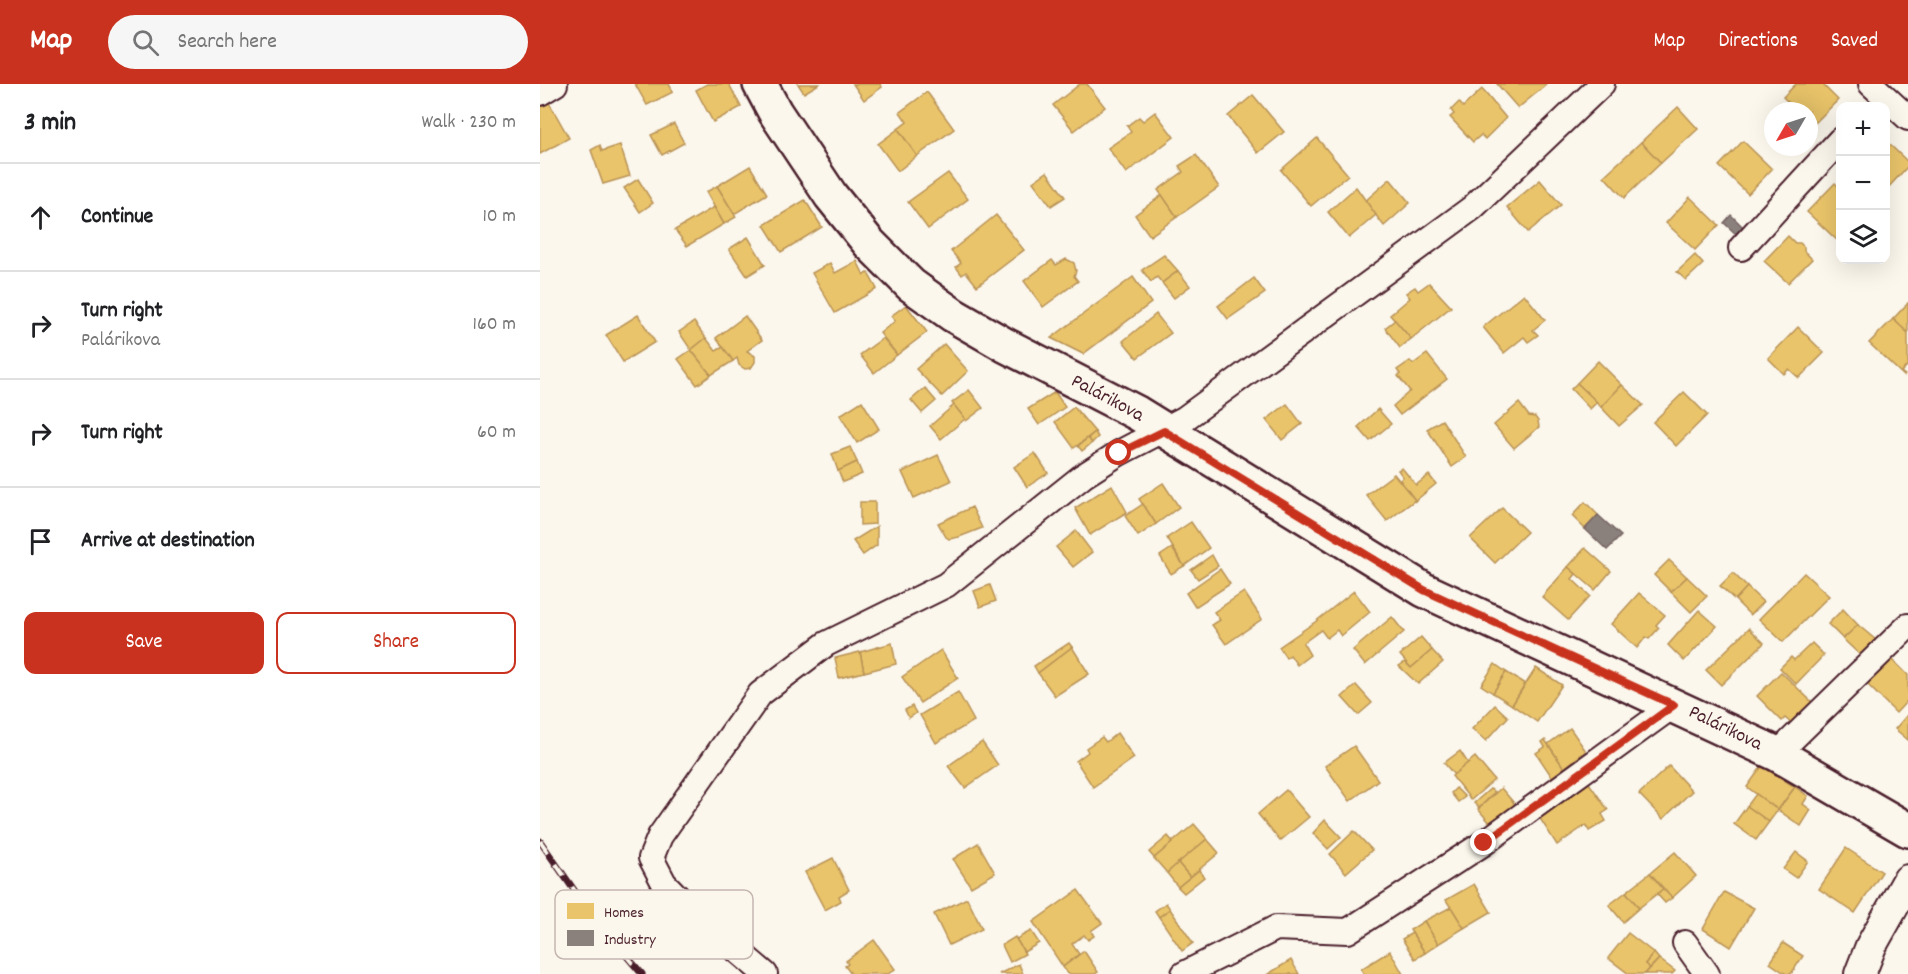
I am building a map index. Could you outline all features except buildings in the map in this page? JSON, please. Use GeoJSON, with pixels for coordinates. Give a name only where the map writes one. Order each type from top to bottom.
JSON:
{"type":"FeatureCollection","features":[{"type":"Feature","properties":{"kind":"main road","name":"Palárikova"},"geometry":{"type":"LineString","coordinates":[[759,84],[831,196],[869,243],[911,285],[963,321],[1137,413],[1424,590],[1777,754],[1908,830]]}},
{"type":"Feature","properties":{"kind":"street"},"geometry":{"type":"LineString","coordinates":[[540,93],[555,84]]}},
{"type":"Feature","properties":{"kind":"street"},"geometry":{"type":"LineString","coordinates":[[670,890],[663,883],[651,858],[660,836],[760,694],[826,644],[946,585],[1083,476],[1119,453],[1184,419],[1472,208],[1602,84]]}},
{"type":"Feature","properties":{"kind":"street"},"geometry":{"type":"LineString","coordinates":[[1875,95],[1908,118]]}},
{"type":"Feature","properties":{"kind":"street"},"geometry":{"type":"LineString","coordinates":[[1741,248],[1836,144]]}},
{"type":"Feature","properties":{"kind":"street"},"geometry":{"type":"LineString","coordinates":[[1777,754],[1908,626]]}},
{"type":"Feature","properties":{"kind":"street"},"geometry":{"type":"LineString","coordinates":[[1184,974],[1276,928],[1348,931],[1484,843],[1674,705]]}},
{"type":"Feature","properties":{"kind":"street"},"geometry":{"type":"LineString","coordinates":[[1860,974],[1871,946],[1908,880]]}},
{"type":"Feature","properties":{"kind":"street"},"geometry":{"type":"LineString","coordinates":[[1685,943],[1707,974]]}},
{"type":"Feature","properties":{"kind":"street"},"geometry":{"type":"LineString","coordinates":[[748,959],[765,974]]}},
{"type":"Feature","properties":{"kind":"railway"},"geometry":{"type":"LineString","coordinates":[[540,841],[574,890]]}},
{"type":"Feature","properties":{"kind":"railway"},"geometry":{"type":"LineString","coordinates":[[629,959],[642,974]]}},
{"type":"Feature","properties":{"kind":"route"},"geometry":{"type":"LineString","coordinates":[[1119,453],[1164,431],[1424,590],[1674,705],[1484,843]]}}]}
